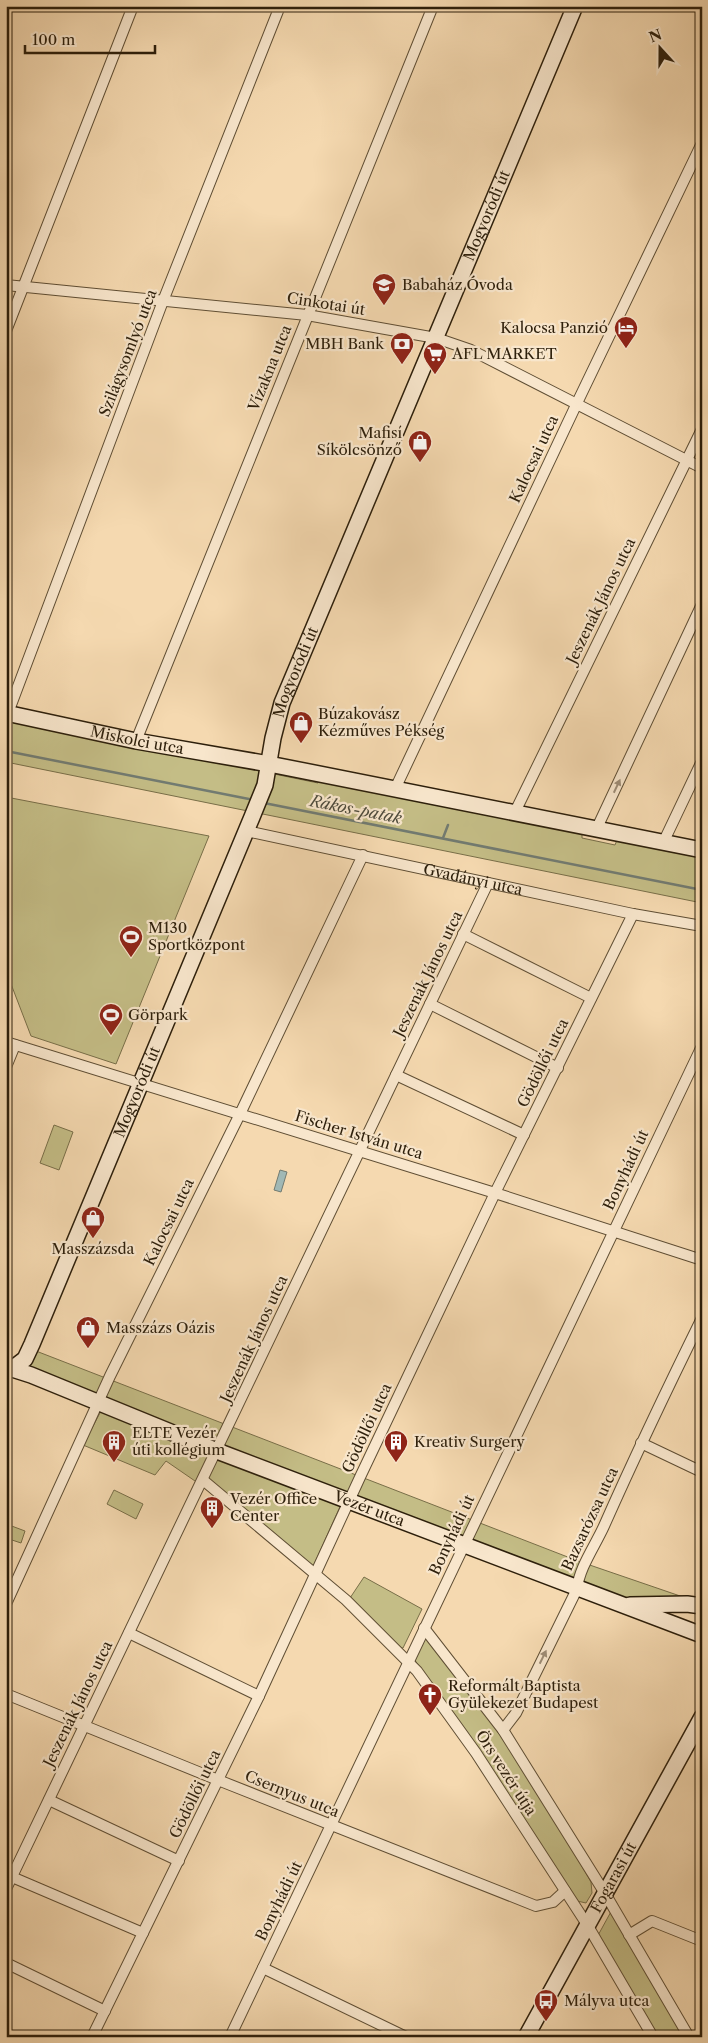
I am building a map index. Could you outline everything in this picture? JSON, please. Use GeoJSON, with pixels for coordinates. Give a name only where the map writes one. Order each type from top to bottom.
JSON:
{"type":"FeatureCollection","features":[{"type":"Feature","properties":{"kind":"street"},"geometry":{"type":"LineString","coordinates":[[6,331],[133,6]]}},
{"type":"Feature","properties":{"kind":"street","name":"Szilágysomlyó utca"},"geometry":{"type":"LineString","coordinates":[[7,713],[163,301],[280,6]]}},
{"type":"Feature","properties":{"kind":"street","name":"Vízakna utca"},"geometry":{"type":"LineString","coordinates":[[136,741],[433,6]]}},
{"type":"Feature","properties":{"kind":"street","name":"Mogyoródi út"},"geometry":{"type":"LineString","coordinates":[[8,1373],[25,1359],[32,1344],[255,810],[265,785],[273,738],[282,703],[575,6]]}},
{"type":"Feature","properties":{"kind":"street","name":"Kalocsai utca"},"geometry":{"type":"LineString","coordinates":[[396,790],[576,403],[702,143]]}},
{"type":"Feature","properties":{"kind":"street","name":"Cinkotai út"},"geometry":{"type":"LineString","coordinates":[[6,285],[307,315],[436,338],[471,350],[702,468]]}},
{"type":"Feature","properties":{"kind":"street","name":"Jeszenák János utca"},"geometry":{"type":"LineString","coordinates":[[514,814],[702,429]]}},
{"type":"Feature","properties":{"kind":"street"},"geometry":{"type":"LineString","coordinates":[[596,830],[702,604]]}},
{"type":"Feature","properties":{"kind":"street","name":"Miskolci utca"},"geometry":{"type":"LineString","coordinates":[[7,713],[136,741],[269,764]]}},
{"type":"Feature","properties":{"kind":"street"},"geometry":{"type":"LineString","coordinates":[[663,843],[702,762]]}},
{"type":"Feature","properties":{"kind":"street"},"geometry":{"type":"LineString","coordinates":[[269,764],[702,850]]}},
{"type":"Feature","properties":{"kind":"street","name":"Gvadányi utca"},"geometry":{"type":"LineString","coordinates":[[246,831],[633,914],[702,926]]}},
{"type":"Feature","properties":{"kind":"street","name":"Kalocsai utca"},"geometry":{"type":"LineString","coordinates":[[6,1604],[110,1376],[240,1114],[363,855]]}},
{"type":"Feature","properties":{"kind":"street","name":"Jeszenák János utca"},"geometry":{"type":"LineString","coordinates":[[6,1889],[488,883]]}},
{"type":"Feature","properties":{"kind":"street","name":"Gödöllői utca"},"geometry":{"type":"LineString","coordinates":[[92,2037],[259,1696],[348,1502],[524,1135],[633,914]]}},
{"type":"Feature","properties":{"kind":"street"},"geometry":{"type":"LineString","coordinates":[[464,934],[591,998]]}},
{"type":"Feature","properties":{"kind":"street"},"geometry":{"type":"LineString","coordinates":[[430,1004],[558,1068]]}},
{"type":"Feature","properties":{"kind":"street"},"geometry":{"type":"LineString","coordinates":[[6,1068],[11,1044]]}},
{"type":"Feature","properties":{"kind":"street","name":"Fischer István utca"},"geometry":{"type":"LineString","coordinates":[[11,1044],[496,1193],[702,1260]]}},
{"type":"Feature","properties":{"kind":"street","name":"Bonyhádi út"},"geometry":{"type":"LineString","coordinates":[[230,2037],[702,1046]]}},
{"type":"Feature","properties":{"kind":"street"},"geometry":{"type":"LineString","coordinates":[[396,1075],[524,1135]]}},
{"type":"Feature","properties":{"kind":"street","name":"Bazsarózsa utca"},"geometry":{"type":"LineString","coordinates":[[503,1730],[516,1713],[576,1589],[578,1579],[598,1540],[641,1443],[702,1318]]}},
{"type":"Feature","properties":{"kind":"street","name":"Vezér utca"},"geometry":{"type":"LineString","coordinates":[[8,1373],[31,1375],[98,1404],[348,1502],[702,1635]]}},
{"type":"Feature","properties":{"kind":"street"},"geometry":{"type":"LineString","coordinates":[[641,1443],[702,1472]]}},
{"type":"Feature","properties":{"kind":"street","name":"Örs vezér útja"},"geometry":{"type":"LineString","coordinates":[[203,1480],[346,1600],[409,1663],[476,1752],[588,1926],[653,2037]]}},
{"type":"Feature","properties":{"kind":"street"},"geometry":{"type":"LineString","coordinates":[[667,1621],[665,1610],[670,1604]]}},
{"type":"Feature","properties":{"kind":"street","name":"Vezér utca"},"geometry":{"type":"LineString","coordinates":[[621,1605],[670,1604],[702,1606]]}},
{"type":"Feature","properties":{"kind":"street","name":"Örs vezér útja"},"geometry":{"type":"LineString","coordinates":[[424,1628],[503,1730],[606,1895],[689,2037]]}},
{"type":"Feature","properties":{"kind":"street"},"geometry":{"type":"LineString","coordinates":[[129,1633],[259,1696]]}},
{"type":"Feature","properties":{"kind":"street","name":"Csernyus utca"},"geometry":{"type":"LineString","coordinates":[[6,1694],[536,1906],[553,1902],[566,1892]]}},
{"type":"Feature","properties":{"kind":"street","name":"Fogarasi út"},"geometry":{"type":"LineString","coordinates":[[526,2037],[606,1895],[702,1717]]}},
{"type":"Feature","properties":{"kind":"street"},"geometry":{"type":"LineString","coordinates":[[49,1800],[179,1861]]}},
{"type":"Feature","properties":{"kind":"street"},"geometry":{"type":"LineString","coordinates":[[12,1877],[143,1934]]}},
{"type":"Feature","properties":{"kind":"street"},"geometry":{"type":"LineString","coordinates":[[629,1935],[652,1921],[702,1941]]}},
{"type":"Feature","properties":{"kind":"street"},"geometry":{"type":"LineString","coordinates":[[6,1963],[105,2011]]}},
{"type":"Feature","properties":{"kind":"street"},"geometry":{"type":"LineString","coordinates":[[263,1968],[406,2037]]}},
{"type":"Feature","properties":{"kind":"shaded area"},"geometry":{"type":"Polygon","coordinates":[[[6,719],[318,783],[317,779],[582,831],[582,838],[615,845],[617,840],[702,857],[702,903],[6,762],[6,719]]]}},
{"type":"Feature","properties":{"kind":"shaded area","name":"M130 Sportközpont"},"geometry":{"type":"Polygon","coordinates":[[[6,797],[209,836],[116,1064],[31,1036],[6,971],[6,797]]]}},
{"type":"Feature","properties":{"kind":"shaded area"},"geometry":{"type":"Polygon","coordinates":[[[54,1125],[73,1132],[59,1170],[40,1163],[54,1125]]]}},
{"type":"Feature","properties":{"kind":"shaded area"},"geometry":{"type":"Polygon","coordinates":[[[36,1351],[578,1561],[686,1598],[638,1600],[617,1598],[27,1369],[36,1351]]]}},
{"type":"Feature","properties":{"kind":"shaded area"},"geometry":{"type":"Polygon","coordinates":[[[101,1411],[343,1500],[312,1569],[166,1461],[155,1475],[83,1445],[101,1411]]]}},
{"type":"Feature","properties":{"kind":"shaded area"},"geometry":{"type":"Polygon","coordinates":[[[114,1490],[143,1504],[136,1519],[107,1504],[114,1490]]]}},
{"type":"Feature","properties":{"kind":"shaded area"},"geometry":{"type":"Polygon","coordinates":[[[9,1525],[25,1531],[21,1543],[6,1538],[9,1525]]]}},
{"type":"Feature","properties":{"kind":"shaded area"},"geometry":{"type":"Polygon","coordinates":[[[364,1577],[422,1609],[403,1648],[400,1648],[350,1598],[364,1577]]]}},
{"type":"Feature","properties":{"kind":"shaded area"},"geometry":{"type":"Polygon","coordinates":[[[426,1636],[504,1740],[567,1840],[591,1882],[592,1893],[586,1903],[577,1901],[482,1754],[414,1659],[426,1636]]]}},
{"type":"Feature","properties":{"kind":"shaded area"},"geometry":{"type":"Polygon","coordinates":[[[613,1908],[689,2037],[653,2037],[596,1939],[613,1908]]]}},
{"type":"Feature","properties":{"kind":"water"},"geometry":{"type":"Polygon","coordinates":[[[280,1170],[287,1172],[281,1192],[274,1190],[280,1170]]]}},
{"type":"Feature","properties":{"kind":"waterway","name":"Rákos-patak"},"geometry":{"type":"LineString","coordinates":[[6,751],[254,800]]}},
{"type":"Feature","properties":{"kind":"waterway","name":"Rákos-patak"},"geometry":{"type":"LineString","coordinates":[[264,803],[702,890]]}},
{"type":"Feature","properties":{"kind":"waterway"},"geometry":{"type":"LineString","coordinates":[[443,838],[448,825]]}},
{"type":"Feature","properties":{"kind":"place","name":"Babaház Óvoda"},"geometry":{"type":"Point","coordinates":[384,306]}},
{"type":"Feature","properties":{"kind":"place","name":"Kalocsa Panzió"},"geometry":{"type":"Point","coordinates":[626,349]}},
{"type":"Feature","properties":{"kind":"place","name":"MBH Bank"},"geometry":{"type":"Point","coordinates":[402,365]}},
{"type":"Feature","properties":{"kind":"place","name":"AFL MARKET"},"geometry":{"type":"Point","coordinates":[435,375]}},
{"type":"Feature","properties":{"kind":"place","name":"Mafisí Síkölcsönző"},"geometry":{"type":"Point","coordinates":[420,463]}},
{"type":"Feature","properties":{"kind":"place","name":"Búzakovász Kézműves Pékség"},"geometry":{"type":"Point","coordinates":[301,744]}},
{"type":"Feature","properties":{"kind":"place","name":"M130 Sportközpont"},"geometry":{"type":"Point","coordinates":[131,958]}},
{"type":"Feature","properties":{"kind":"place","name":"Görpark"},"geometry":{"type":"Point","coordinates":[111,1036]}},
{"type":"Feature","properties":{"kind":"place","name":"Masszázsda"},"geometry":{"type":"Point","coordinates":[93,1239]}},
{"type":"Feature","properties":{"kind":"place","name":"Masszázs Oázis"},"geometry":{"type":"Point","coordinates":[88,1349]}},
{"type":"Feature","properties":{"kind":"place","name":"ELTE Vezér úti kollégium"},"geometry":{"type":"Point","coordinates":[114,1463]}},
{"type":"Feature","properties":{"kind":"place","name":"Kreativ Surgery"},"geometry":{"type":"Point","coordinates":[396,1463]}},
{"type":"Feature","properties":{"kind":"place","name":"Vezér Office Center"},"geometry":{"type":"Point","coordinates":[212,1529]}},
{"type":"Feature","properties":{"kind":"place","name":"Reformált Baptista Gyülekezet Budapest"},"geometry":{"type":"Point","coordinates":[430,1716]}},
{"type":"Feature","properties":{"kind":"place","name":"Mályva utca"},"geometry":{"type":"Point","coordinates":[546,2022]}}]}
